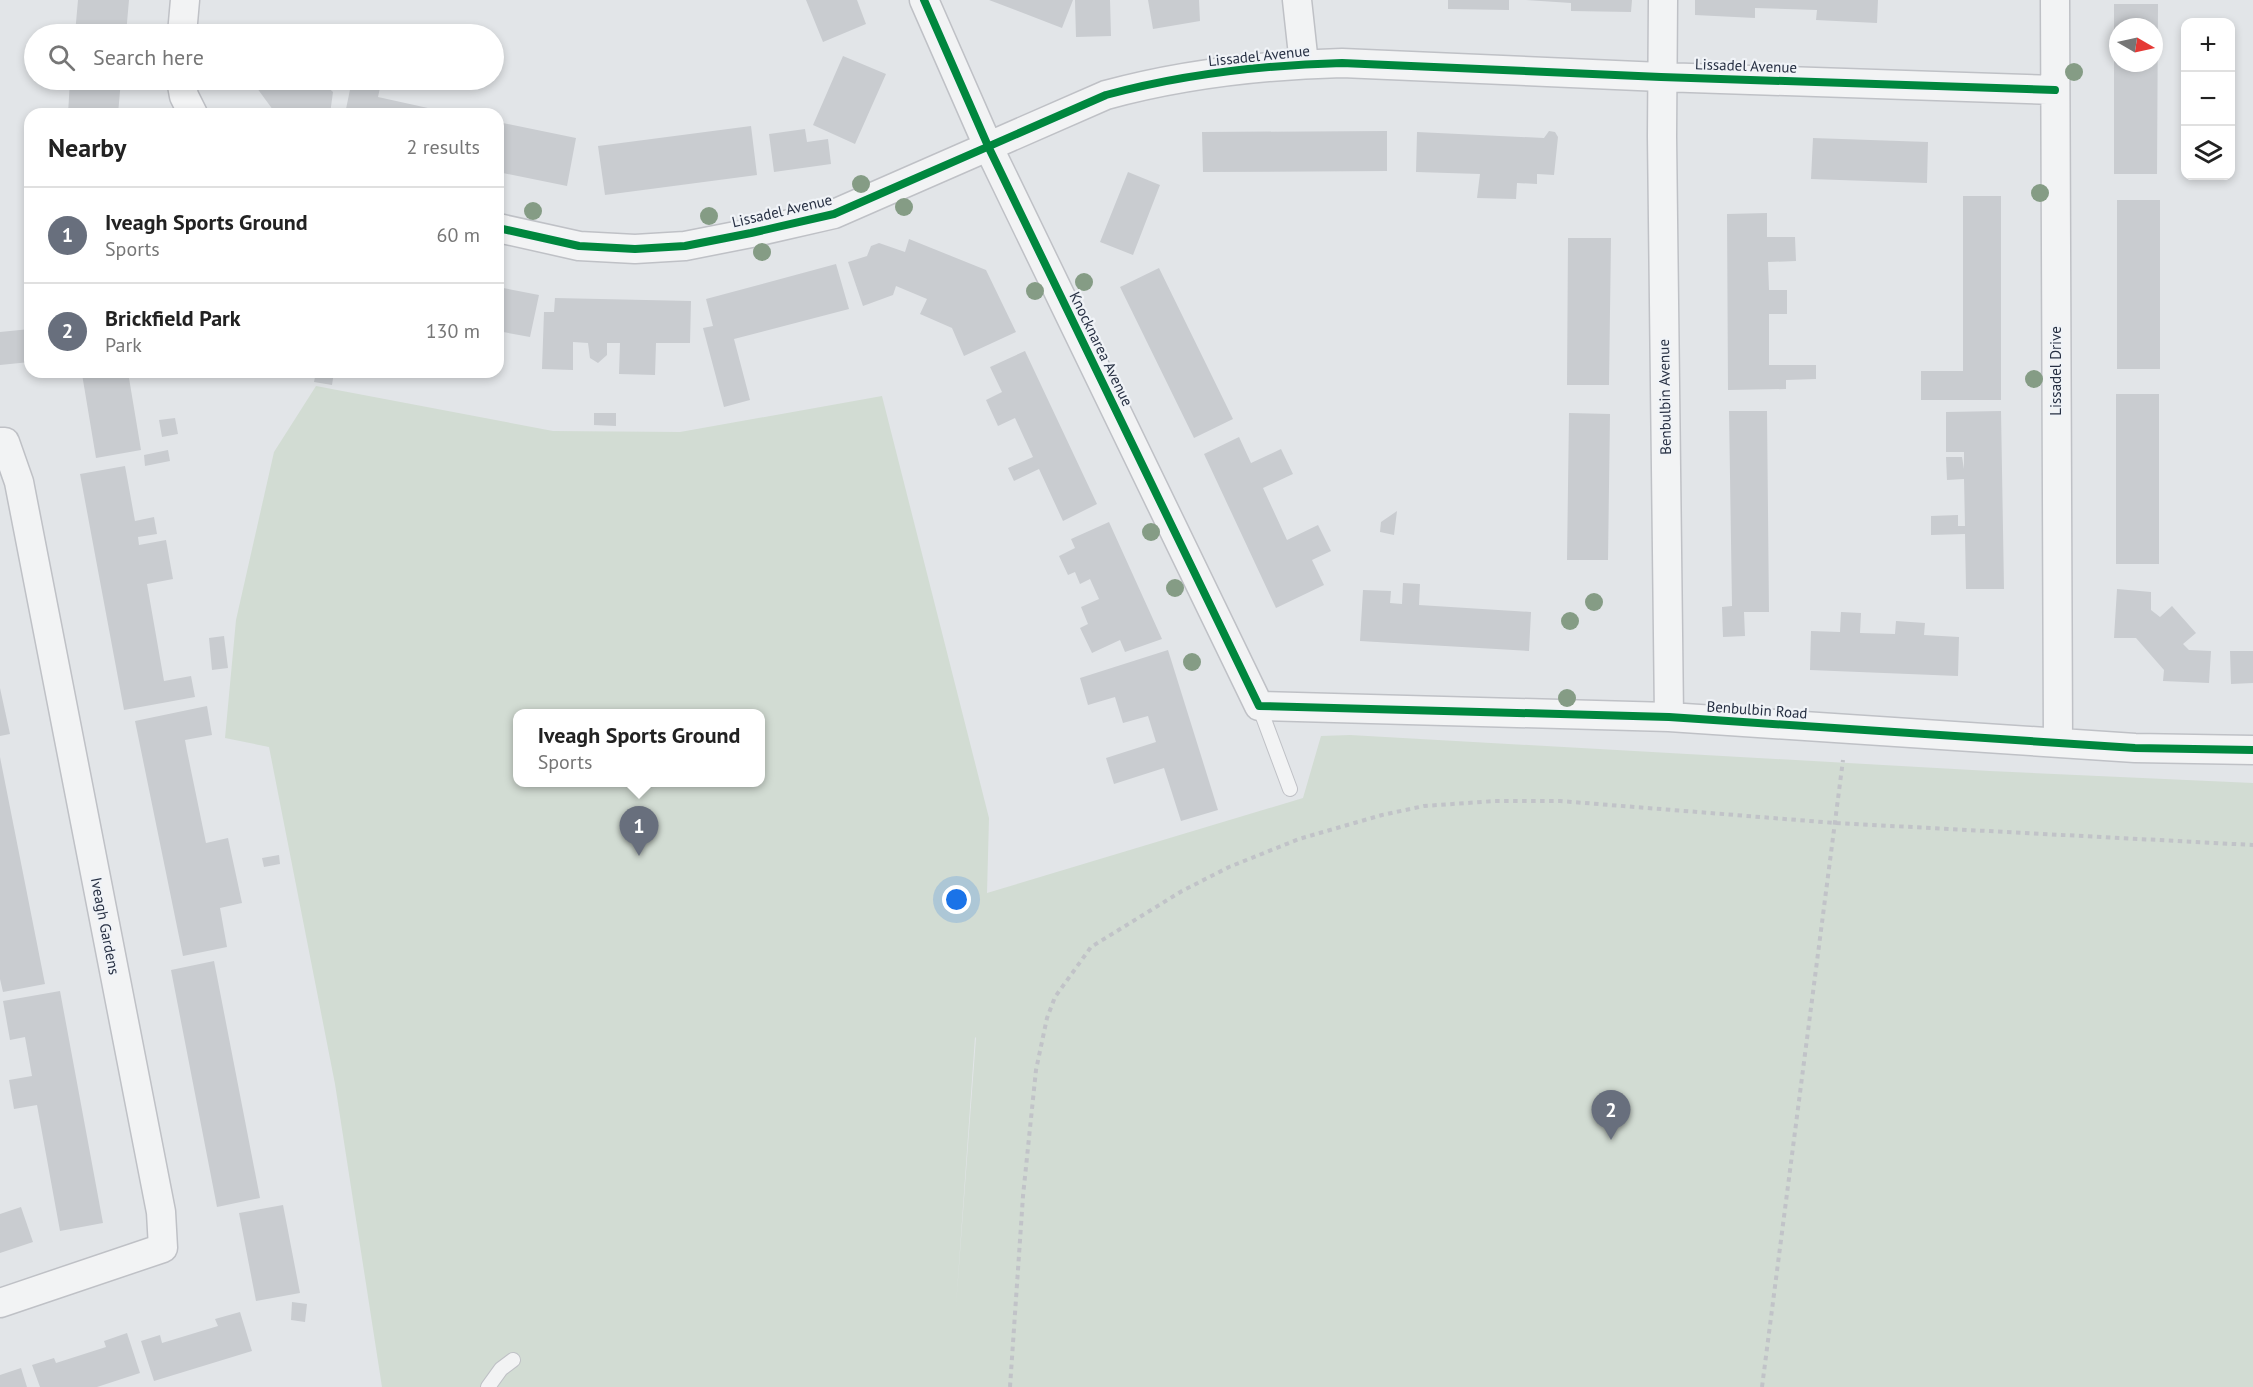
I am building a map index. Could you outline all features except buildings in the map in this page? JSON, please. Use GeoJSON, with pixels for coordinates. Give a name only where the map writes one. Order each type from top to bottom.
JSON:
{"type":"FeatureCollection","features":[{"type":"Feature","properties":{"kind":"street"},"geometry":{"type":"LineString","coordinates":[[183,24],[185,0]]}},
{"type":"Feature","properties":{"kind":"street","name":"Knocknarea Avenue"},"geometry":{"type":"LineString","coordinates":[[924,0],[988,146],[1259,706]]}},
{"type":"Feature","properties":{"kind":"street"},"geometry":{"type":"LineString","coordinates":[[1297,0],[1304,64]]}},
{"type":"Feature","properties":{"kind":"street","name":"Benbulbin Avenue"},"geometry":{"type":"LineString","coordinates":[[1663,0],[1661,77],[1669,717]]}},
{"type":"Feature","properties":{"kind":"street","name":"Lissadel Drive"},"geometry":{"type":"LineString","coordinates":[[2055,0],[2058,742]]}},
{"type":"Feature","properties":{"kind":"street","name":"Lissadel Avenue"},"geometry":{"type":"LineString","coordinates":[[504,229],[579,246],[635,249],[685,246],[834,214],[1107,95],[1142,85],[1304,64],[1342,63],[1661,77],[2055,90]]}},
{"type":"Feature","properties":{"kind":"street"},"geometry":{"type":"LineString","coordinates":[[183,90],[190,108]]}},
{"type":"Feature","properties":{"kind":"street","name":"Iveagh Gardens"},"geometry":{"type":"LineString","coordinates":[[0,442],[5,442],[19,482],[160,1212],[163,1248],[0,1303]]}},
{"type":"Feature","properties":{"kind":"street","name":"Benbulbin Road"},"geometry":{"type":"LineString","coordinates":[[1259,706],[1669,717],[2135,748],[2253,750]]}},
{"type":"Feature","properties":{"kind":"lane"},"geometry":{"type":"LineString","coordinates":[[1259,706],[1290,789]]}},
{"type":"Feature","properties":{"kind":"lane"},"geometry":{"type":"LineString","coordinates":[[488,1387],[501,1369],[513,1360]]}},
{"type":"Feature","properties":{"kind":"path"},"geometry":{"type":"LineString","coordinates":[[1762,1387],[1846,729]]}},
{"type":"Feature","properties":{"kind":"path"},"geometry":{"type":"LineString","coordinates":[[1010,1387],[1023,1196],[1036,1070],[1047,1018],[1055,997],[1091,947],[1182,891],[1229,867],[1299,839],[1383,815],[1424,806],[1495,801],[1560,801],[1835,823],[2253,845]]}},
{"type":"Feature","properties":{"kind":"shaded area"},"geometry":{"type":"Polygon","coordinates":[[[316,386],[553,431],[680,432],[882,396],[989,818],[987,893],[1303,798],[1321,736],[1350,735],[1990,771],[2253,783],[2253,1387],[382,1387],[335,1084],[269,747],[225,738],[236,620],[274,452],[316,386]],[[975,1037],[956,1306],[976,1038],[975,1037]]]}},
{"type":"Feature","properties":{"kind":"cycle path"},"geometry":{"type":"LineString","coordinates":[[924,0],[988,146],[1259,706],[1669,717],[2135,748],[2253,750]]}},
{"type":"Feature","properties":{"kind":"cycle path"},"geometry":{"type":"LineString","coordinates":[[504,229],[579,246],[635,249],[685,246],[751,233],[834,214],[1106,95],[1164,81],[1253,68],[1342,63],[1661,77],[2055,90]]}},
{"type":"Feature","properties":{"kind":"place","name":"Iveagh Sports Ground"},"geometry":{"type":"Point","coordinates":[639,856]}},
{"type":"Feature","properties":{"kind":"place","name":"Brickfield Park"},"geometry":{"type":"Point","coordinates":[1611,1140]}}]}
